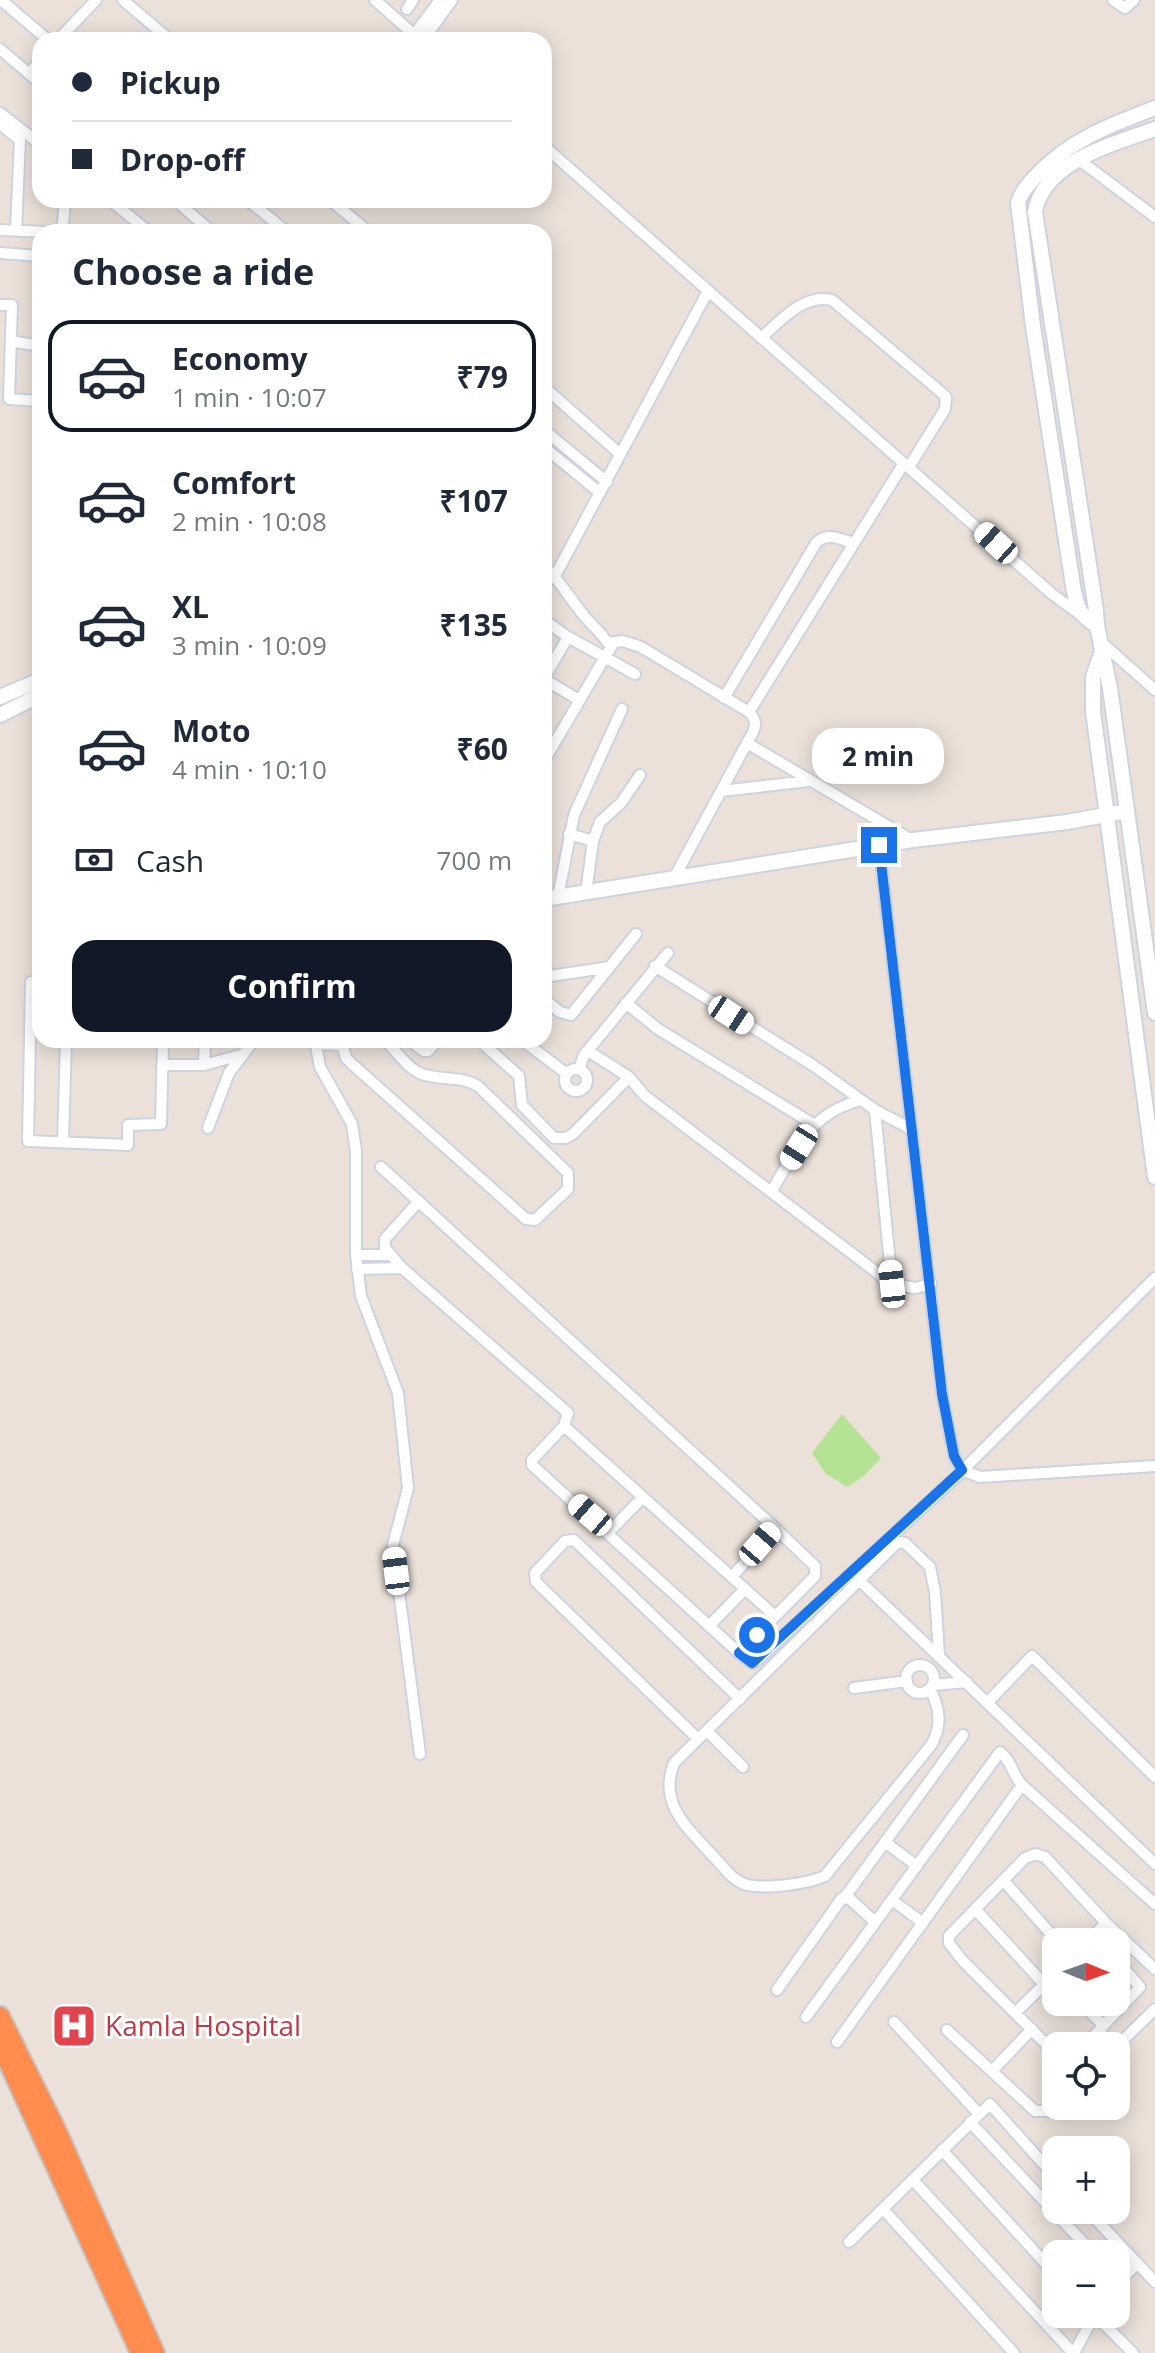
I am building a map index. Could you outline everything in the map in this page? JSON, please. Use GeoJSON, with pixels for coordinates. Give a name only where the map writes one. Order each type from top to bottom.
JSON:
{"type":"FeatureCollection","features":[{"type":"Feature","properties":{"kind":"highway"},"geometry":{"type":"LineString","coordinates":[[0,2016],[24,2059],[155,2353]]}},
{"type":"Feature","properties":{"kind":"highway"},"geometry":{"type":"LineString","coordinates":[[0,2044],[140,2353]]}},
{"type":"Feature","properties":{"kind":"street"},"geometry":{"type":"LineString","coordinates":[[1,0],[39,32]]}},
{"type":"Feature","properties":{"kind":"street"},"geometry":{"type":"LineString","coordinates":[[66,32],[96,0]]}},
{"type":"Feature","properties":{"kind":"street"},"geometry":{"type":"LineString","coordinates":[[123,0],[161,32]]}},
{"type":"Feature","properties":{"kind":"street"},"geometry":{"type":"LineString","coordinates":[[375,0],[412,32]]}},
{"type":"Feature","properties":{"kind":"street"},"geometry":{"type":"LineString","coordinates":[[424,32],[448,0]]}},
{"type":"Feature","properties":{"kind":"street"},"geometry":{"type":"LineString","coordinates":[[1113,0],[1125,8],[1134,0]]}},
{"type":"Feature","properties":{"kind":"street"},"geometry":{"type":"LineString","coordinates":[[0,49],[32,76]]}},
{"type":"Feature","properties":{"kind":"street"},"geometry":{"type":"LineString","coordinates":[[29,74],[32,70]]}},
{"type":"Feature","properties":{"kind":"street"},"geometry":{"type":"LineString","coordinates":[[1082,616],[1077,609],[1074,592],[1033,326],[1018,203],[1026,187],[1061,152],[1092,132],[1155,108]]}},
{"type":"Feature","properties":{"kind":"street"},"geometry":{"type":"LineString","coordinates":[[0,113],[32,138]]}},
{"type":"Feature","properties":{"kind":"street"},"geometry":{"type":"LineString","coordinates":[[0,124],[20,140],[16,230]]}},
{"type":"Feature","properties":{"kind":"street"},"geometry":{"type":"LineString","coordinates":[[1155,129],[1078,159],[1040,191],[1035,212],[1097,626],[1110,688],[1155,1013]]}},
{"type":"Feature","properties":{"kind":"street"},"geometry":{"type":"LineString","coordinates":[[552,153],[1052,594],[1097,626]]}},
{"type":"Feature","properties":{"kind":"street"},"geometry":{"type":"LineString","coordinates":[[1078,159],[1155,217]]}},
{"type":"Feature","properties":{"kind":"street"},"geometry":{"type":"LineString","coordinates":[[120,208],[139,224]]}},
{"type":"Feature","properties":{"kind":"street"},"geometry":{"type":"LineString","coordinates":[[184,208],[203,224]]}},
{"type":"Feature","properties":{"kind":"street"},"geometry":{"type":"LineString","coordinates":[[258,208],[277,224]]}},
{"type":"Feature","properties":{"kind":"street"},"geometry":{"type":"LineString","coordinates":[[339,208],[356,224]]}},
{"type":"Feature","properties":{"kind":"street"},"geometry":{"type":"LineString","coordinates":[[0,230],[32,230]]}},
{"type":"Feature","properties":{"kind":"street"},"geometry":{"type":"LineString","coordinates":[[0,253],[32,255]]}},
{"type":"Feature","properties":{"kind":"street"},"geometry":{"type":"LineString","coordinates":[[555,576],[708,291]]}},
{"type":"Feature","properties":{"kind":"street"},"geometry":{"type":"LineString","coordinates":[[749,712],[853,543],[945,409],[946,397],[832,300],[819,299],[798,306],[761,338]]}},
{"type":"Feature","properties":{"kind":"street"},"geometry":{"type":"LineString","coordinates":[[0,305],[12,305],[9,399],[32,400]]}},
{"type":"Feature","properties":{"kind":"street"},"geometry":{"type":"LineString","coordinates":[[11,341],[32,345]]}},
{"type":"Feature","properties":{"kind":"street"},"geometry":{"type":"LineString","coordinates":[[552,394],[620,454]]}},
{"type":"Feature","properties":{"kind":"street"},"geometry":{"type":"LineString","coordinates":[[552,437],[607,482]]}},
{"type":"Feature","properties":{"kind":"street"},"geometry":{"type":"LineString","coordinates":[[552,454],[600,493]]}},
{"type":"Feature","properties":{"kind":"street"},"geometry":{"type":"LineString","coordinates":[[724,698],[816,543],[833,536],[853,543]]}},
{"type":"Feature","properties":{"kind":"street"},"geometry":{"type":"LineString","coordinates":[[552,573],[606,640],[641,647],[749,712],[756,720],[747,743],[674,878]]}},
{"type":"Feature","properties":{"kind":"street"},"geometry":{"type":"LineString","coordinates":[[552,626],[635,674]]}},
{"type":"Feature","properties":{"kind":"street"},"geometry":{"type":"LineString","coordinates":[[552,664],[568,637]]}},
{"type":"Feature","properties":{"kind":"street"},"geometry":{"type":"LineString","coordinates":[[552,747],[614,642]]}},
{"type":"Feature","properties":{"kind":"street"},"geometry":{"type":"LineString","coordinates":[[1101,648],[1155,690]]}},
{"type":"Feature","properties":{"kind":"street"},"geometry":{"type":"LineString","coordinates":[[1101,648],[1093,677],[1092,698],[1155,1177]]}},
{"type":"Feature","properties":{"kind":"street"},"geometry":{"type":"LineString","coordinates":[[552,683],[579,700]]}},
{"type":"Feature","properties":{"kind":"street"},"geometry":{"type":"LineString","coordinates":[[0,697],[32,689]]}},
{"type":"Feature","properties":{"kind":"street"},"geometry":{"type":"LineString","coordinates":[[0,715],[32,691]]}},
{"type":"Feature","properties":{"kind":"street"},"geometry":{"type":"LineString","coordinates":[[552,894],[578,805],[622,709]]}},
{"type":"Feature","properties":{"kind":"street"},"geometry":{"type":"LineString","coordinates":[[552,738],[556,740]]}},
{"type":"Feature","properties":{"kind":"street"},"geometry":{"type":"LineString","coordinates":[[747,743],[899,835],[913,840]]}},
{"type":"Feature","properties":{"kind":"street"},"geometry":{"type":"LineString","coordinates":[[586,893],[593,841],[603,816],[621,803],[640,775]]}},
{"type":"Feature","properties":{"kind":"street"},"geometry":{"type":"LineString","coordinates":[[721,791],[809,781]]}},
{"type":"Feature","properties":{"kind":"street"},"geometry":{"type":"LineString","coordinates":[[552,898],[879,845],[1127,811]]}},
{"type":"Feature","properties":{"kind":"street"},"geometry":{"type":"LineString","coordinates":[[569,834],[593,841]]}},
{"type":"Feature","properties":{"kind":"street"},"geometry":{"type":"LineString","coordinates":[[879,845],[942,1394],[954,1456],[962,1470],[980,1477],[1155,1466]]}},
{"type":"Feature","properties":{"kind":"street"},"geometry":{"type":"LineString","coordinates":[[552,1005],[571,1015],[636,934]]}},
{"type":"Feature","properties":{"kind":"street"},"geometry":{"type":"LineString","coordinates":[[579,1069],[580,1061],[668,953]]}},
{"type":"Feature","properties":{"kind":"street"},"geometry":{"type":"LineString","coordinates":[[655,966],[814,1066],[875,1110],[911,1129]]}},
{"type":"Feature","properties":{"kind":"street"},"geometry":{"type":"LineString","coordinates":[[552,976],[610,967]]}},
{"type":"Feature","properties":{"kind":"street"},"geometry":{"type":"LineString","coordinates":[[32,982],[28,1141],[128,1145],[128,1125],[161,1124],[163,1048]]}},
{"type":"Feature","properties":{"kind":"street"},"geometry":{"type":"LineString","coordinates":[[626,1003],[658,1029],[813,1124]]}},
{"type":"Feature","properties":{"kind":"street"},"geometry":{"type":"LineString","coordinates":[[63,1142],[66,1048]]}},
{"type":"Feature","properties":{"kind":"street"},"geometry":{"type":"LineString","coordinates":[[204,1065],[205,1048]]}},
{"type":"Feature","properties":{"kind":"street"},"geometry":{"type":"LineString","coordinates":[[208,1128],[229,1073],[247,1048]]}},
{"type":"Feature","properties":{"kind":"street"},"geometry":{"type":"LineString","coordinates":[[316,1048],[320,1067],[352,1124],[356,1151],[356,1255],[361,1296],[398,1393],[408,1488],[393,1545],[420,1754]]}},
{"type":"Feature","properties":{"kind":"street"},"geometry":{"type":"LineString","coordinates":[[343,1048],[346,1058],[352,1064],[526,1219],[535,1220],[568,1189],[568,1173],[478,1086],[461,1078],[422,1074],[393,1048]]}},
{"type":"Feature","properties":{"kind":"street"},"geometry":{"type":"LineString","coordinates":[[488,1048],[519,1076],[522,1105],[554,1138],[566,1138],[573,1134],[629,1077]]}},
{"type":"Feature","properties":{"kind":"street"},"geometry":{"type":"LineString","coordinates":[[533,1048],[567,1074]]}},
{"type":"Feature","properties":{"kind":"street"},"geometry":{"type":"LineString","coordinates":[[588,1051],[629,1077],[645,1096],[892,1284],[915,1288],[931,1284]]}},
{"type":"Feature","properties":{"kind":"street"},"geometry":{"type":"LineString","coordinates":[[162,1065],[204,1065],[241,1055]]}},
{"type":"Feature","properties":{"kind":"street"},"geometry":{"type":"LineString","coordinates":[[572,1069],[579,1069],[588,1079],[586,1086],[580,1091],[573,1091],[565,1081],[567,1074],[572,1069]]}},
{"type":"Feature","properties":{"kind":"street"},"geometry":{"type":"LineString","coordinates":[[771,1192],[813,1124],[840,1106],[861,1100]]}},
{"type":"Feature","properties":{"kind":"street"},"geometry":{"type":"LineString","coordinates":[[875,1110],[892,1284]]}},
{"type":"Feature","properties":{"kind":"street"},"geometry":{"type":"LineString","coordinates":[[381,1167],[775,1528],[816,1570],[815,1576],[739,1653]]}},
{"type":"Feature","properties":{"kind":"street"},"geometry":{"type":"LineString","coordinates":[[419,1201],[385,1239],[385,1248],[402,1268],[568,1413],[564,1426],[531,1463],[752,1663],[962,1470],[1155,1278]]}},
{"type":"Feature","properties":{"kind":"street"},"geometry":{"type":"LineString","coordinates":[[356,1255],[390,1255]]}},
{"type":"Feature","properties":{"kind":"street"},"geometry":{"type":"LineString","coordinates":[[357,1269],[402,1268]]}},
{"type":"Feature","properties":{"kind":"street"},"geometry":{"type":"LineString","coordinates":[[564,1426],[775,1616]]}},
{"type":"Feature","properties":{"kind":"street"},"geometry":{"type":"LineString","coordinates":[[609,1532],[643,1497]]}},
{"type":"Feature","properties":{"kind":"street"},"geometry":{"type":"LineString","coordinates":[[732,1577],[775,1528]]}},
{"type":"Feature","properties":{"kind":"street"},"geometry":{"type":"LineString","coordinates":[[698,1739],[536,1582],[535,1573],[565,1541],[574,1540],[740,1699]]}},
{"type":"Feature","properties":{"kind":"street"},"geometry":{"type":"LineString","coordinates":[[907,1681],[911,1669],[922,1666],[935,1652],[933,1578],[930,1567],[919,1554],[905,1543],[898,1542],[674,1763],[670,1793],[678,1818],[740,1882],[768,1886],[816,1880],[832,1869],[932,1744],[939,1718],[938,1707],[932,1687],[932,1673],[922,1666]]}},
{"type":"Feature","properties":{"kind":"street"},"geometry":{"type":"LineString","coordinates":[[859,1580],[1155,1864]]}},
{"type":"Feature","properties":{"kind":"street"},"geometry":{"type":"LineString","coordinates":[[709,1626],[745,1589]]}},
{"type":"Feature","properties":{"kind":"street"},"geometry":{"type":"LineString","coordinates":[[988,1702],[1032,1656],[1155,1777]]}},
{"type":"Feature","properties":{"kind":"street"},"geometry":{"type":"LineString","coordinates":[[907,1681],[914,1692],[922,1693],[932,1687],[967,1682]]}},
{"type":"Feature","properties":{"kind":"street"},"geometry":{"type":"LineString","coordinates":[[854,1688],[907,1681]]}},
{"type":"Feature","properties":{"kind":"street"},"geometry":{"type":"LineString","coordinates":[[707,1731],[743,1767]]}},
{"type":"Feature","properties":{"kind":"street"},"geometry":{"type":"LineString","coordinates":[[777,1990],[963,1735]]}},
{"type":"Feature","properties":{"kind":"street"},"geometry":{"type":"LineString","coordinates":[[806,2017],[1000,1752],[1008,1758],[1014,1775],[1022,1785],[1155,1904]]}},
{"type":"Feature","properties":{"kind":"street"},"geometry":{"type":"LineString","coordinates":[[837,2042],[1022,1785]]}},
{"type":"Feature","properties":{"kind":"street"},"geometry":{"type":"LineString","coordinates":[[885,1842],[917,1866]]}},
{"type":"Feature","properties":{"kind":"street"},"geometry":{"type":"LineString","coordinates":[[1042,2039],[962,1960],[949,1943],[949,1936],[1031,1854],[1040,1854],[1155,1969]]}},
{"type":"Feature","properties":{"kind":"street"},"geometry":{"type":"LineString","coordinates":[[1003,1880],[1046,1928]]}},
{"type":"Feature","properties":{"kind":"street"},"geometry":{"type":"LineString","coordinates":[[845,1897],[875,1922]]}},
{"type":"Feature","properties":{"kind":"street"},"geometry":{"type":"LineString","coordinates":[[892,1900],[923,1923]]}},
{"type":"Feature","properties":{"kind":"street"},"geometry":{"type":"LineString","coordinates":[[975,1909],[1042,1982]]}},
{"type":"Feature","properties":{"kind":"street"},"geometry":{"type":"LineString","coordinates":[[1102,1928],[1106,1923]]}},
{"type":"Feature","properties":{"kind":"street"},"geometry":{"type":"LineString","coordinates":[[1130,1973],[1139,1982],[1140,1990],[1130,2000]]}},
{"type":"Feature","properties":{"kind":"street"},"geometry":{"type":"LineString","coordinates":[[1015,2013],[1042,1986]]}},
{"type":"Feature","properties":{"kind":"street"},"geometry":{"type":"LineString","coordinates":[[1130,2032],[1155,2009]]}},
{"type":"Feature","properties":{"kind":"street"},"geometry":{"type":"LineString","coordinates":[[1091,2016],[1104,2032]]}},
{"type":"Feature","properties":{"kind":"street"},"geometry":{"type":"LineString","coordinates":[[1097,2032],[1113,2016]]}},
{"type":"Feature","properties":{"kind":"street"},"geometry":{"type":"LineString","coordinates":[[894,2022],[979,2114]]}},
{"type":"Feature","properties":{"kind":"street"},"geometry":{"type":"LineString","coordinates":[[992,2071],[1032,2029]]}},
{"type":"Feature","properties":{"kind":"street"},"geometry":{"type":"LineString","coordinates":[[947,2030],[1035,2111],[1042,2113]]}},
{"type":"Feature","properties":{"kind":"street"},"geometry":{"type":"LineString","coordinates":[[849,2242],[990,2104],[1042,2162]]}},
{"type":"Feature","properties":{"kind":"street"},"geometry":{"type":"LineString","coordinates":[[970,2122],[1081,2240]]}},
{"type":"Feature","properties":{"kind":"street"},"geometry":{"type":"LineString","coordinates":[[942,2150],[1042,2260]]}},
{"type":"Feature","properties":{"kind":"street"},"geometry":{"type":"LineString","coordinates":[[913,2180],[1073,2353],[1087,2328]]}},
{"type":"Feature","properties":{"kind":"street"},"geometry":{"type":"LineString","coordinates":[[883,2209],[1014,2353]]}},
{"type":"Feature","properties":{"kind":"street"},"geometry":{"type":"LineString","coordinates":[[1100,2224],[1155,2282]]}},
{"type":"Feature","properties":{"kind":"street"},"geometry":{"type":"LineString","coordinates":[[1130,2270],[1137,2263]]}},
{"type":"Feature","properties":{"kind":"street"},"geometry":{"type":"LineString","coordinates":[[1109,2328],[1133,2353]]}},
{"type":"Feature","properties":{"kind":"green space"},"geometry":{"type":"Polygon","coordinates":[[[842,1414],[881,1458],[864,1476],[847,1487],[825,1473],[812,1453],[842,1414]]]}},
{"type":"Feature","properties":{"kind":"place","name":"Kamla Hospital"},"geometry":{"type":"Point","coordinates":[74,2026]}},
{"type":"Feature","properties":{"kind":"route"},"geometry":{"type":"LineString","coordinates":[[757,1635],[739,1653],[752,1663],[962,1470],[954,1456],[942,1394],[879,845]]}}]}
